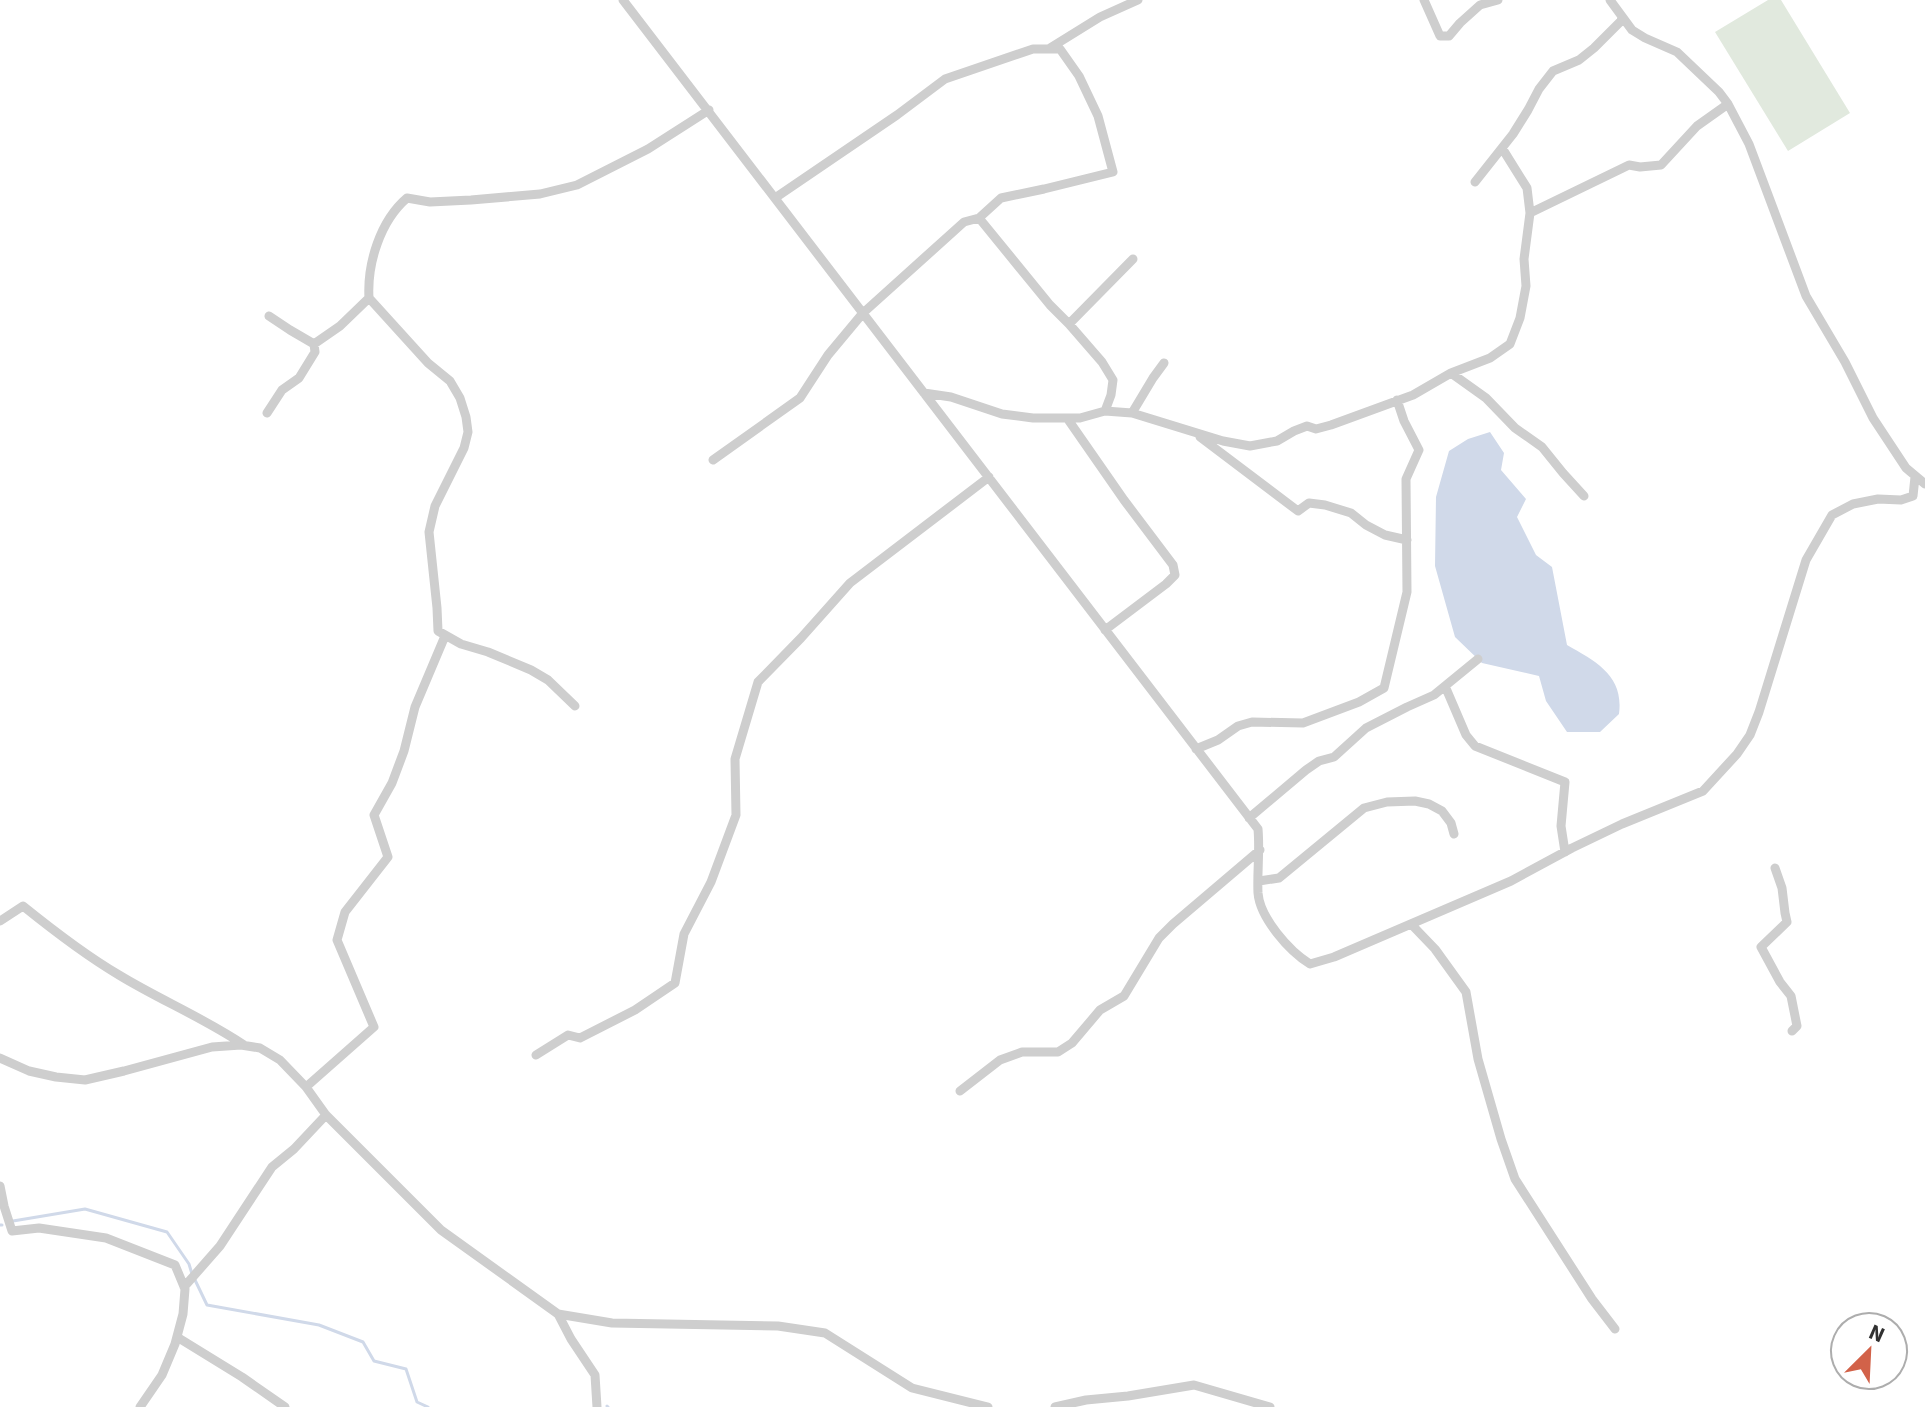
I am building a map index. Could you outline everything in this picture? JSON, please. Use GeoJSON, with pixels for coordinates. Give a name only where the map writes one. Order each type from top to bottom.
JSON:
{"type":"FeatureCollection","features":[{"type":"Feature","properties":{"kind":"street"},"geometry":{"type":"LineString","coordinates":[[623,0],[1258,829],[1258,895],[1263,911],[1295,955],[1310,964],[1334,957],[1511,881],[1622,824],[1703,791],[1750,735],[1795,589],[1806,560],[1832,515],[1853,504],[1913,496],[1915,477]]}},
{"type":"Feature","properties":{"kind":"street"},"geometry":{"type":"LineString","coordinates":[[1050,48],[1100,17],[1138,0]]}},
{"type":"Feature","properties":{"kind":"street"},"geometry":{"type":"LineString","coordinates":[[1424,0],[1440,36],[1449,36],[1480,5],[1498,0]]}},
{"type":"Feature","properties":{"kind":"street"},"geometry":{"type":"LineString","coordinates":[[1610,0],[1632,30],[1667,46],[1688,60],[1728,104],[1749,144],[1806,296],[1845,362],[1873,418],[1906,468],[1925,484]]}},
{"type":"Feature","properties":{"kind":"street"},"geometry":{"type":"LineString","coordinates":[[1475,182],[1502,148],[1553,71],[1579,60],[1622,17]]}},
{"type":"Feature","properties":{"kind":"street"},"geometry":{"type":"LineString","coordinates":[[713,460],[800,398],[828,355],[863,313],[964,222],[979,218],[1001,198],[1113,172],[1100,122],[1079,76],[1060,49],[1033,49],[945,79],[775,198]]}},
{"type":"Feature","properties":{"kind":"street"},"geometry":{"type":"LineString","coordinates":[[1530,213],[1629,165],[1661,165],[1697,126],[1728,104]]}},
{"type":"Feature","properties":{"kind":"street"},"geometry":{"type":"LineString","coordinates":[[575,706],[548,680],[531,670],[461,644],[438,631],[429,532],[435,506],[464,448],[468,432],[466,417],[450,381],[428,363],[369,298],[371,267],[387,224],[407,198],[430,202],[486,199],[540,194],[577,185],[648,149],[709,110]]}},
{"type":"Feature","properties":{"kind":"street"},"geometry":{"type":"LineString","coordinates":[[924,393],[951,397],[1002,414],[1033,418],[1080,418],[1105,411],[1132,413],[1223,441],[1250,446],[1277,441],[1307,426],[1316,429],[1331,425],[1413,395],[1451,373],[1490,358],[1510,344],[1520,318],[1526,286],[1524,259],[1530,213],[1527,188],[1502,148]]}},
{"type":"Feature","properties":{"kind":"street"},"geometry":{"type":"LineString","coordinates":[[979,218],[1050,305],[1102,362],[1113,380],[1105,411]]}},
{"type":"Feature","properties":{"kind":"street"},"geometry":{"type":"LineString","coordinates":[[1069,324],[1133,259]]}},
{"type":"Feature","properties":{"kind":"street"},"geometry":{"type":"LineString","coordinates":[[314,344],[340,326],[369,298]]}},
{"type":"Feature","properties":{"kind":"street"},"geometry":{"type":"LineString","coordinates":[[269,316],[314,344]]}},
{"type":"Feature","properties":{"kind":"street"},"geometry":{"type":"LineString","coordinates":[[267,413],[282,390],[299,378],[315,352],[314,344]]}},
{"type":"Feature","properties":{"kind":"street"},"geometry":{"type":"LineString","coordinates":[[1132,413],[1164,363]]}},
{"type":"Feature","properties":{"kind":"street"},"geometry":{"type":"LineString","coordinates":[[1451,373],[1486,398],[1515,428],[1542,447],[1584,496]]}},
{"type":"Feature","properties":{"kind":"street"},"geometry":{"type":"LineString","coordinates":[[1196,749],[1218,740],[1238,726],[1252,722],[1303,723],[1359,702],[1384,688],[1407,592],[1406,479],[1419,450],[1397,400]]}},
{"type":"Feature","properties":{"kind":"street"},"geometry":{"type":"LineString","coordinates":[[1067,418],[1173,565],[1175,575],[1105,630]]}},
{"type":"Feature","properties":{"kind":"street"},"geometry":{"type":"LineString","coordinates":[[1194,432],[1298,511],[1309,503],[1325,505],[1351,513],[1385,535],[1407,540]]}},
{"type":"Feature","properties":{"kind":"street"},"geometry":{"type":"LineString","coordinates":[[536,1055],[568,1035],[580,1038],[635,1010],[675,983],[684,934],[711,882],[736,815],[735,759],[758,682],[850,583],[989,477]]}},
{"type":"Feature","properties":{"kind":"street"},"geometry":{"type":"LineString","coordinates":[[306,1087],[374,1027],[337,940],[345,912],[388,857],[374,815],[392,783],[415,707],[445,636]]}},
{"type":"Feature","properties":{"kind":"street"},"geometry":{"type":"LineString","coordinates":[[1249,818],[1306,770],[1319,761],[1334,757],[1366,728],[1434,695],[1478,659]]}},
{"type":"Feature","properties":{"kind":"street"},"geometry":{"type":"LineString","coordinates":[[1445,686],[1466,735],[1475,746],[1565,782],[1561,826],[1565,852]]}},
{"type":"Feature","properties":{"kind":"street"},"geometry":{"type":"LineString","coordinates":[[1259,881],[1279,878],[1364,808],[1387,802],[1429,804],[1442,811],[1451,823],[1454,834]]}},
{"type":"Feature","properties":{"kind":"street"},"geometry":{"type":"LineString","coordinates":[[960,1091],[1000,1060],[1022,1052],[1058,1052],[1072,1043],[1100,1010],[1124,996],[1159,938],[1260,850]]}},
{"type":"Feature","properties":{"kind":"street"},"geometry":{"type":"LineString","coordinates":[[1775,868],[1782,888],[1787,922],[1761,947],[1791,996],[1797,1026],[1792,1031]]}},
{"type":"Feature","properties":{"kind":"street"},"geometry":{"type":"LineString","coordinates":[[0,921],[23,906],[67,941],[120,976],[245,1045]]}},
{"type":"Feature","properties":{"kind":"street"},"geometry":{"type":"LineString","coordinates":[[1411,924],[1435,949],[1466,992],[1478,1059],[1515,1179],[1592,1299],[1615,1329]]}},
{"type":"Feature","properties":{"kind":"street"},"geometry":{"type":"LineString","coordinates":[[0,1058],[29,1071],[85,1080],[212,1047],[245,1045],[260,1048],[280,1060],[306,1087],[326,1115],[441,1230],[558,1314],[612,1323],[778,1326],[825,1333],[912,1388],[988,1407]]}},
{"type":"Feature","properties":{"kind":"street"},"geometry":{"type":"LineString","coordinates":[[184,1287],[220,1246],[272,1167],[326,1115]]}},
{"type":"Feature","properties":{"kind":"street"},"geometry":{"type":"LineString","coordinates":[[0,1186],[12,1231],[39,1228],[106,1238],[175,1265],[184,1287],[183,1314],[162,1375],[140,1407]]}},
{"type":"Feature","properties":{"kind":"street"},"geometry":{"type":"LineString","coordinates":[[558,1314],[595,1375],[597,1407]]}},
{"type":"Feature","properties":{"kind":"street"},"geometry":{"type":"LineString","coordinates":[[177,1337],[285,1407]]}},
{"type":"Feature","properties":{"kind":"street"},"geometry":{"type":"LineString","coordinates":[[1055,1407],[1194,1385],[1270,1407]]}},
{"type":"Feature","properties":{"kind":"shaded area"},"geometry":{"type":"Polygon","coordinates":[[[1768,0],[1781,0],[1850,113],[1788,151],[1715,32],[1768,0]]]}},
{"type":"Feature","properties":{"kind":"water"},"geometry":{"type":"Polygon","coordinates":[[[1490,432],[1504,453],[1501,470],[1526,499],[1517,517],[1536,555],[1552,567],[1567,645],[1598,664],[1613,680],[1617,690],[1619,714],[1600,732],[1567,732],[1546,701],[1539,676],[1482,663],[1455,637],[1435,566],[1436,497],[1449,451],[1468,439],[1490,432]]]}},
{"type":"Feature","properties":{"kind":"waterway"},"geometry":{"type":"LineString","coordinates":[[13,1221],[85,1209],[167,1232],[189,1264],[192,1274]]}},
{"type":"Feature","properties":{"kind":"waterway"},"geometry":{"type":"LineString","coordinates":[[195,1280],[207,1305],[319,1325],[363,1342],[374,1361],[406,1369],[417,1402],[428,1407]]}}]}
